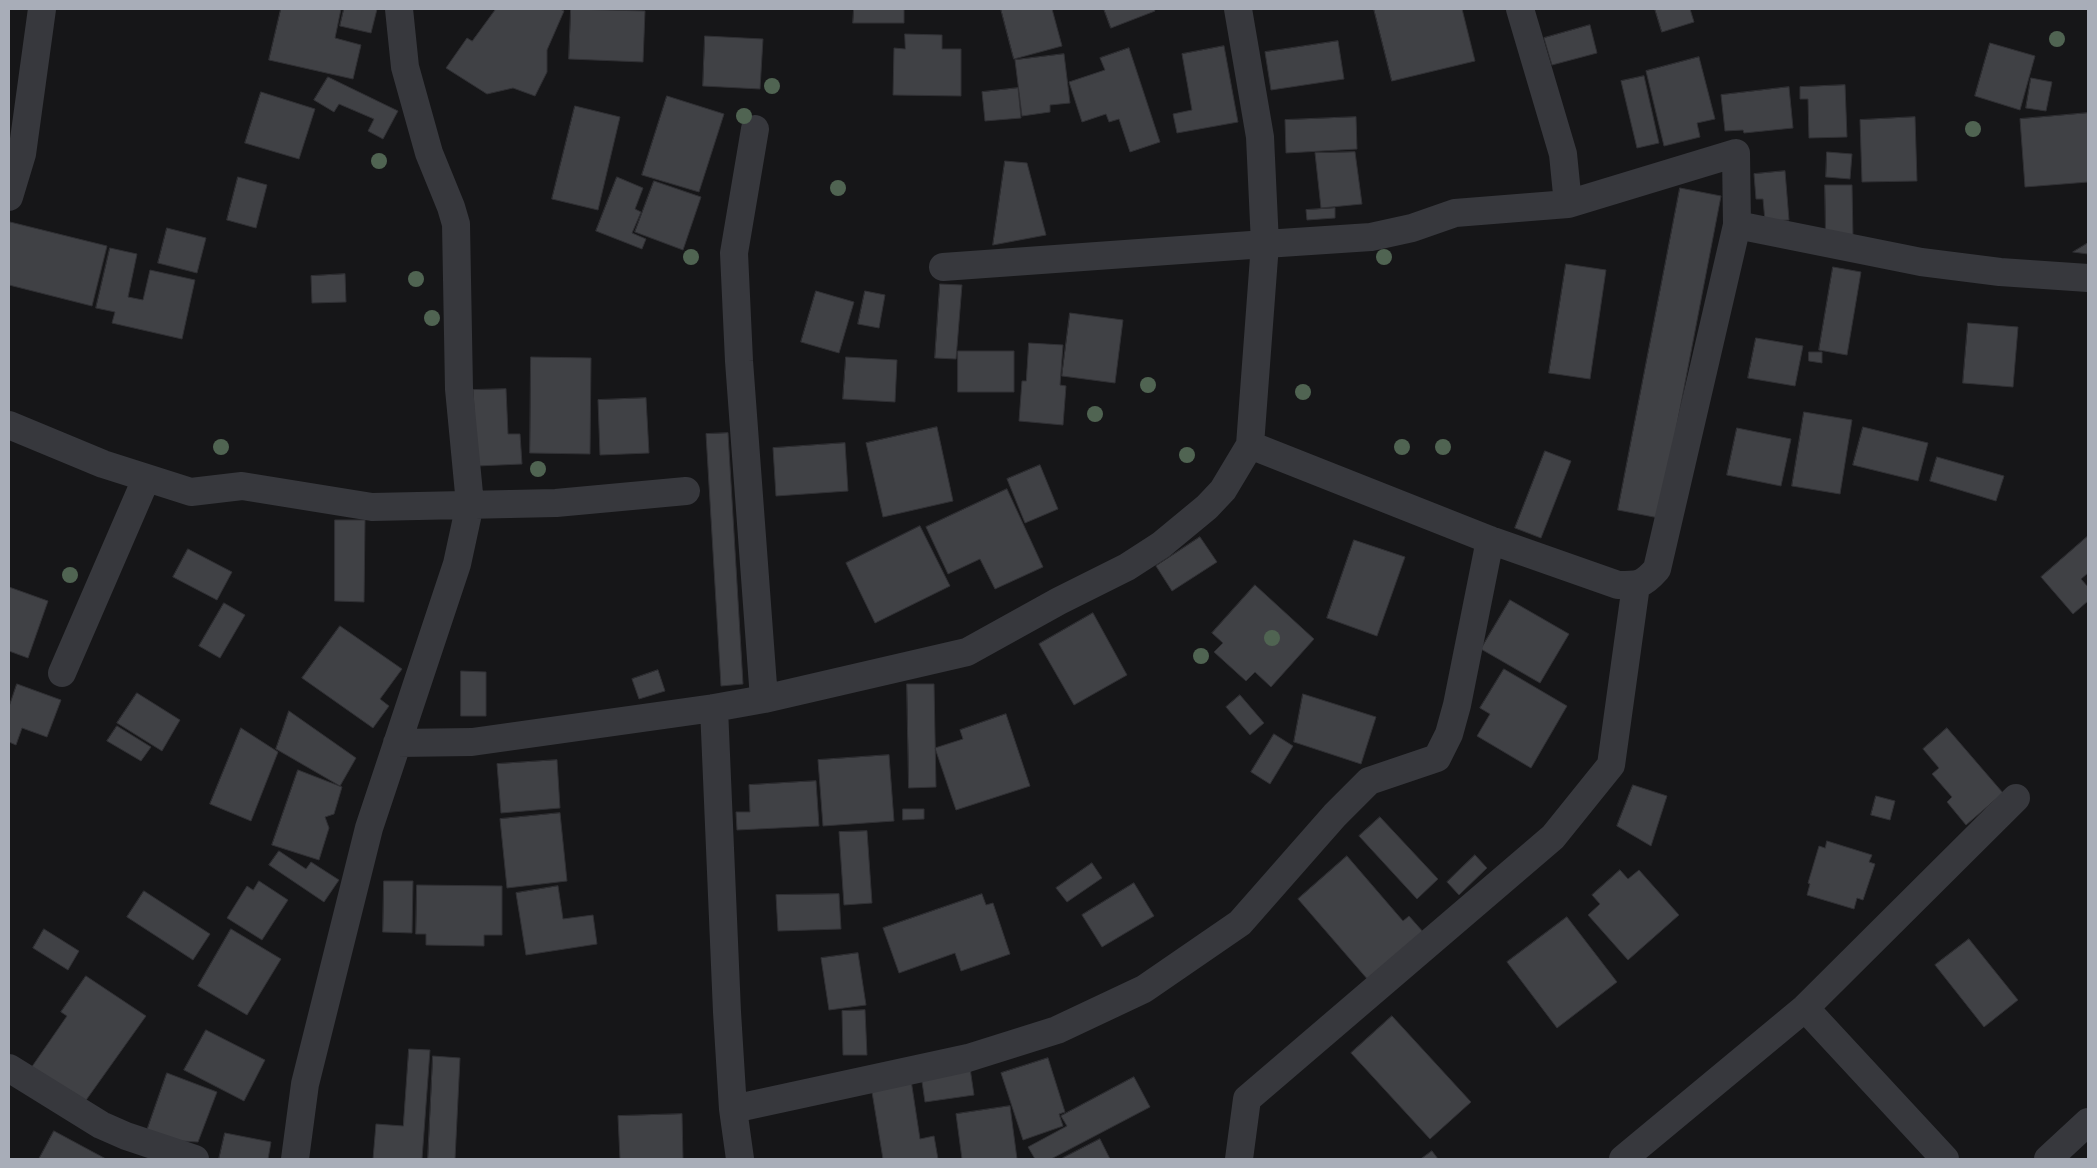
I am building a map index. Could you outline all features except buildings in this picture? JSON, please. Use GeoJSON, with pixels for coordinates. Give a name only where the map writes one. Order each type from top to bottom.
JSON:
{"type":"FeatureCollection","features":[{"type":"Feature","properties":{"kind":"street"},"geometry":{"type":"LineString","coordinates":[[9,197],[22,154],[42,9]]}},
{"type":"Feature","properties":{"kind":"street"},"geometry":{"type":"LineString","coordinates":[[295,1159],[305,1084],[369,828],[457,564],[470,504],[459,389],[456,224],[429,153],[405,67],[399,9]]}},
{"type":"Feature","properties":{"kind":"street"},"geometry":{"type":"LineString","coordinates":[[397,743],[472,742],[714,708],[764,699],[967,652],[1059,601],[1127,567],[1161,545],[1206,507],[1223,490],[1250,445],[1265,244],[1260,137],[1238,9]]}},
{"type":"Feature","properties":{"kind":"street"},"geometry":{"type":"LineString","coordinates":[[1520,9],[1563,154],[1568,204]]}},
{"type":"Feature","properties":{"kind":"street"},"geometry":{"type":"LineString","coordinates":[[755,129],[734,253],[739,361],[764,699]]}},
{"type":"Feature","properties":{"kind":"street"},"geometry":{"type":"LineString","coordinates":[[943,267],[1371,237],[1412,228],[1455,213],[1568,204],[1736,153],[1737,225],[1657,569],[1646,582],[1636,585],[1618,585],[1490,540],[1250,445]]}},
{"type":"Feature","properties":{"kind":"street"},"geometry":{"type":"LineString","coordinates":[[1737,225],[1921,262],[2000,272],[2088,278]]}},
{"type":"Feature","properties":{"kind":"street"},"geometry":{"type":"LineString","coordinates":[[9,425],[103,464],[192,492],[242,486],[372,507],[556,503],[686,491]]}},
{"type":"Feature","properties":{"kind":"street"},"geometry":{"type":"LineString","coordinates":[[62,673],[146,479]]}},
{"type":"Feature","properties":{"kind":"street"},"geometry":{"type":"LineString","coordinates":[[733,1109],[968,1058],[1057,1030],[1144,989],[1240,923],[1335,815],[1368,781],[1436,758],[1449,734],[1457,705],[1490,540]]}},
{"type":"Feature","properties":{"kind":"street"},"geometry":{"type":"LineString","coordinates":[[1239,1159],[1247,1100],[1553,838],[1611,765],[1636,585]]}},
{"type":"Feature","properties":{"kind":"street"},"geometry":{"type":"LineString","coordinates":[[714,708],[733,1109],[740,1159]]}},
{"type":"Feature","properties":{"kind":"street"},"geometry":{"type":"LineString","coordinates":[[1623,1159],[1805,1008],[2016,798]]}},
{"type":"Feature","properties":{"kind":"street"},"geometry":{"type":"LineString","coordinates":[[1805,1008],[1945,1159]]}},
{"type":"Feature","properties":{"kind":"street"},"geometry":{"type":"LineString","coordinates":[[9,1068],[101,1125],[126,1136],[195,1159]]}},
{"type":"Feature","properties":{"kind":"street"},"geometry":{"type":"LineString","coordinates":[[2048,1159],[2088,1122]]}}]}
